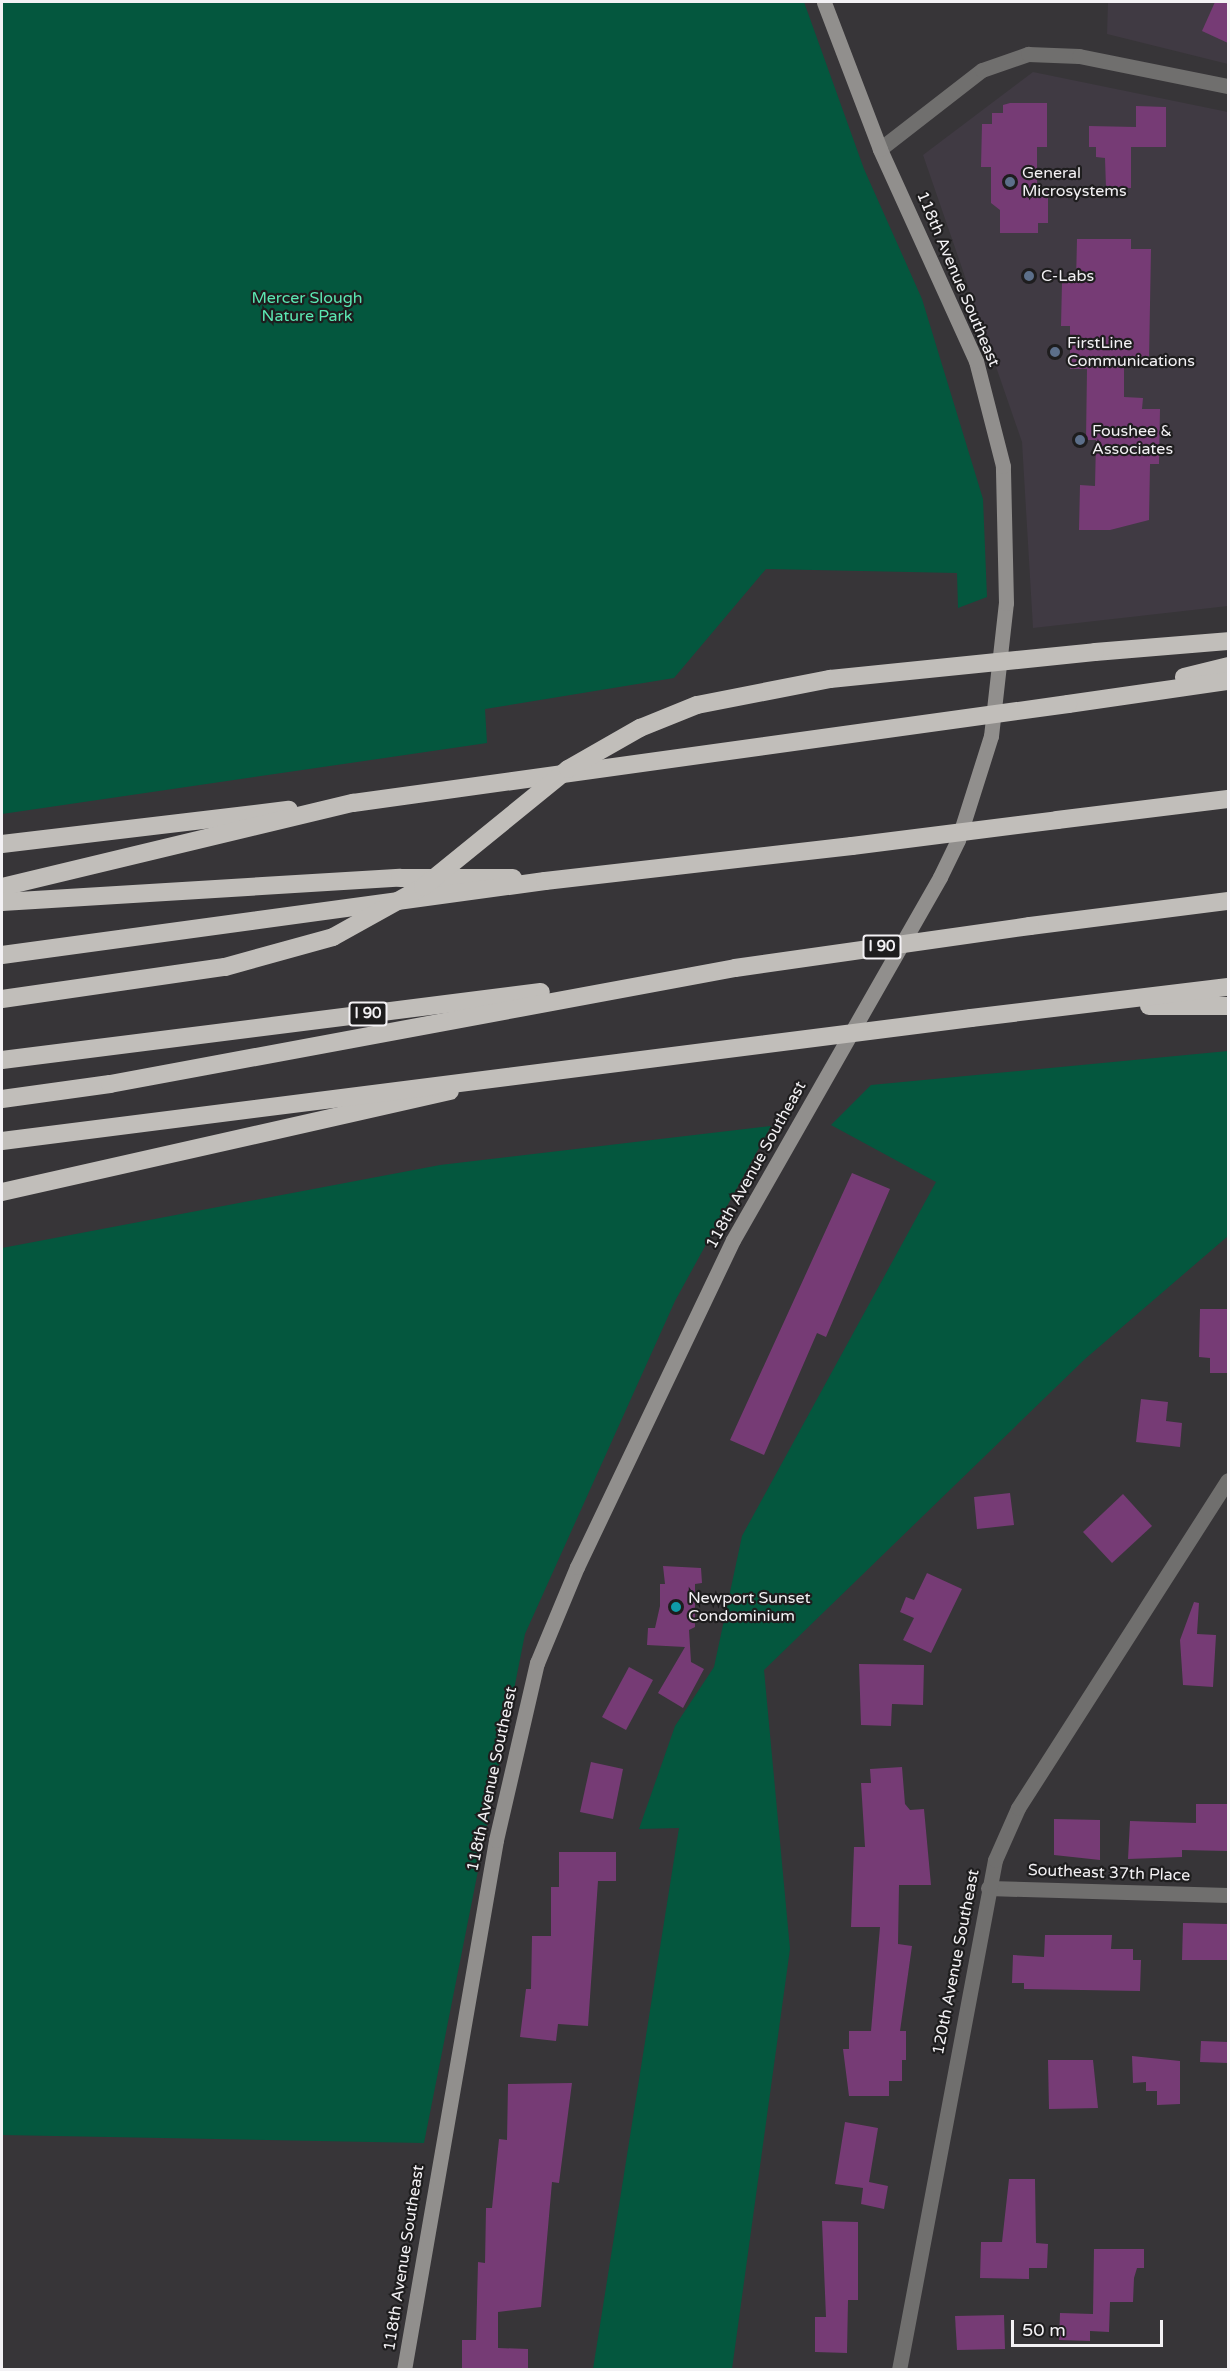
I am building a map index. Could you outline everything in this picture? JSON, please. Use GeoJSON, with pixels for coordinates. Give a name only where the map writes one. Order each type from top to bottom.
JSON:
{"type":"FeatureCollection","features":[{"type":"Feature","properties":{"kind":"highway"},"geometry":{"type":"LineString","coordinates":[[2,999],[225,967],[333,937],[423,887],[568,769],[640,728],[697,705],[830,679],[1228,641]]}},
{"type":"Feature","properties":{"kind":"highway"},"geometry":{"type":"LineString","coordinates":[[1117,695],[1228,666]]}},
{"type":"Feature","properties":{"kind":"highway"},"geometry":{"type":"LineString","coordinates":[[2,844],[353,803],[1228,681]]}},
{"type":"Feature","properties":{"kind":"highway"},"geometry":{"type":"LineString","coordinates":[[2,955],[545,881],[1228,799]]}},
{"type":"Feature","properties":{"kind":"highway"},"geometry":{"type":"LineString","coordinates":[[2,887],[353,803]]}},
{"type":"Feature","properties":{"kind":"highway"},"geometry":{"type":"LineString","coordinates":[[2,902],[474,875],[545,881]]}},
{"type":"Feature","properties":{"kind":"highway","name":"I 90"},"geometry":{"type":"LineString","coordinates":[[2,1060],[735,968],[1166,908],[1228,903]]}},
{"type":"Feature","properties":{"kind":"highway"},"geometry":{"type":"LineString","coordinates":[[2,1099],[110,1084],[735,968]]}},
{"type":"Feature","properties":{"kind":"highway"},"geometry":{"type":"LineString","coordinates":[[2,1142],[576,1066],[1228,987]]}},
{"type":"Feature","properties":{"kind":"highway"},"geometry":{"type":"LineString","coordinates":[[1051,1008],[1228,1006]]}},
{"type":"Feature","properties":{"kind":"highway"},"geometry":{"type":"LineString","coordinates":[[2,1192],[576,1066]]}},
{"type":"Feature","properties":{"kind":"street","name":"118th Avenue Southeast"},"geometry":{"type":"LineString","coordinates":[[404,2370],[496,1840],[537,1663],[577,1567],[733,1240],[958,840],[990,736],[1006,603],[1003,466],[976,361],[880,149],[824,2]]}},
{"type":"Feature","properties":{"kind":"street"},"geometry":{"type":"LineString","coordinates":[[880,149],[982,70],[1028,54],[1079,56],[1228,86]]}},
{"type":"Feature","properties":{"kind":"street","name":"120th Avenue Southeast"},"geometry":{"type":"LineString","coordinates":[[899,2370],[988,1888],[1018,1808],[1228,1480]]}},
{"type":"Feature","properties":{"kind":"street","name":"Southeast 37th Place"},"geometry":{"type":"LineString","coordinates":[[988,1888],[1228,1895]]}},
{"type":"Feature","properties":{"kind":"shaded area"},"geometry":{"type":"Polygon","coordinates":[[[1108,2],[1228,2],[1228,64],[1107,34],[1108,2]]]}},
{"type":"Feature","properties":{"kind":"shaded area"},"geometry":{"type":"Polygon","coordinates":[[[1033,72],[1228,112],[1228,606],[1033,628],[1022,442],[923,155],[1033,72]]]}},
{"type":"Feature","properties":{"kind":"green space","name":"Mercer Slough Nature Park"},"geometry":{"type":"Polygon","coordinates":[[[2,2],[804,2],[864,169],[922,299],[983,499],[987,597],[958,608],[957,573],[766,569],[674,678],[485,709],[487,743],[2,814],[2,2]]]}},
{"type":"Feature","properties":{"kind":"green space"},"geometry":{"type":"Polygon","coordinates":[[[1228,1051],[1228,1236],[1085,1359],[764,1670],[790,1949],[732,2369],[593,2369],[679,1828],[639,1829],[675,1726],[714,1667],[742,1536],[936,1182],[831,1125],[871,1085],[1228,1051]]]}},
{"type":"Feature","properties":{"kind":"green space"},"geometry":{"type":"Polygon","coordinates":[[[771,1126],[675,1301],[525,1634],[424,2143],[2,2135],[2,1248],[440,1165],[771,1126]]]}},
{"type":"Feature","properties":{"kind":"building"},"geometry":{"type":"Polygon","coordinates":[[[1215,2],[1228,2],[1228,43],[1202,31],[1215,2]]]}},
{"type":"Feature","properties":{"kind":"building"},"geometry":{"type":"Polygon","coordinates":[[[1047,103],[1047,147],[1037,147],[1037,188],[1048,188],[1048,223],[1038,223],[1038,233],[1000,233],[1000,210],[991,203],[991,167],[981,167],[982,124],[992,124],[992,113],[1003,113],[1003,105],[1047,103]]]}},
{"type":"Feature","properties":{"kind":"building"},"geometry":{"type":"Polygon","coordinates":[[[1136,106],[1166,107],[1166,147],[1131,147],[1131,188],[1106,188],[1105,158],[1096,157],[1096,147],[1089,147],[1089,126],[1136,127],[1136,106]]]}},
{"type":"Feature","properties":{"kind":"building"},"geometry":{"type":"Polygon","coordinates":[[[1077,239],[1131,239],[1131,249],[1151,249],[1149,360],[1124,360],[1124,397],[1143,398],[1142,409],[1160,409],[1159,464],[1150,464],[1149,520],[1110,530],[1079,530],[1080,485],[1095,486],[1096,440],[1086,440],[1087,369],[1070,369],[1070,326],[1061,326],[1062,282],[1076,282],[1077,239]]]}},
{"type":"Feature","properties":{"kind":"building"},"geometry":{"type":"Polygon","coordinates":[[[852,1173],[890,1189],[826,1337],[817,1333],[764,1455],[730,1440],[852,1173]]]}},
{"type":"Feature","properties":{"kind":"building"},"geometry":{"type":"Polygon","coordinates":[[[1200,1309],[1228,1309],[1228,1373],[1210,1373],[1210,1358],[1199,1357],[1200,1309]]]}},
{"type":"Feature","properties":{"kind":"building"},"geometry":{"type":"Polygon","coordinates":[[[1141,1399],[1168,1402],[1166,1421],[1182,1423],[1180,1447],[1136,1442],[1141,1399]]]}},
{"type":"Feature","properties":{"kind":"building"},"geometry":{"type":"Polygon","coordinates":[[[1010,1493],[1014,1525],[977,1529],[974,1497],[1010,1493]]]}},
{"type":"Feature","properties":{"kind":"building"},"geometry":{"type":"Polygon","coordinates":[[[1123,1494],[1152,1526],[1112,1563],[1083,1532],[1123,1494]]]}},
{"type":"Feature","properties":{"kind":"building","name":"Newport Sunset Condominium"},"geometry":{"type":"Polygon","coordinates":[[[663,1566],[701,1568],[702,1583],[695,1584],[695,1627],[689,1630],[691,1662],[704,1669],[683,1708],[658,1693],[685,1647],[647,1645],[648,1628],[655,1628],[660,1606],[660,1584],[665,1584],[663,1566]]]}},
{"type":"Feature","properties":{"kind":"building"},"geometry":{"type":"Polygon","coordinates":[[[927,1573],[962,1589],[931,1653],[903,1640],[914,1618],[900,1612],[906,1597],[914,1600],[927,1573]]]}},
{"type":"Feature","properties":{"kind":"building"},"geometry":{"type":"Polygon","coordinates":[[[1194,1602],[1199,1603],[1197,1634],[1216,1635],[1213,1687],[1183,1685],[1180,1640],[1194,1602]]]}},
{"type":"Feature","properties":{"kind":"building"},"geometry":{"type":"Polygon","coordinates":[[[859,1664],[924,1665],[923,1705],[892,1704],[891,1726],[861,1725],[859,1664]]]}},
{"type":"Feature","properties":{"kind":"building"},"geometry":{"type":"Polygon","coordinates":[[[629,1667],[653,1680],[626,1730],[602,1717],[629,1667]]]}},
{"type":"Feature","properties":{"kind":"building"},"geometry":{"type":"Polygon","coordinates":[[[591,1762],[623,1769],[613,1819],[580,1812],[591,1762]]]}},
{"type":"Feature","properties":{"kind":"building"},"geometry":{"type":"Polygon","coordinates":[[[902,1767],[905,1804],[910,1810],[924,1809],[931,1885],[899,1885],[898,1944],[912,1946],[900,2031],[906,2031],[906,2060],[902,2060],[902,2081],[889,2081],[889,2096],[849,2096],[843,2049],[849,2049],[849,2031],[871,2031],[880,1927],[851,1927],[854,1847],[865,1847],[861,1783],[871,1783],[870,1769],[902,1767]]]}},
{"type":"Feature","properties":{"kind":"building"},"geometry":{"type":"Polygon","coordinates":[[[1196,1804],[1228,1804],[1228,1851],[1182,1850],[1182,1857],[1128,1859],[1130,1821],[1196,1823],[1196,1804]]]}},
{"type":"Feature","properties":{"kind":"building"},"geometry":{"type":"Polygon","coordinates":[[[1054,1819],[1100,1820],[1100,1860],[1054,1855],[1054,1819]]]}},
{"type":"Feature","properties":{"kind":"building"},"geometry":{"type":"Polygon","coordinates":[[[559,1852],[616,1852],[616,1881],[598,1881],[588,2026],[558,2024],[556,2041],[520,2037],[526,1989],[531,1989],[532,1936],[551,1936],[551,1887],[559,1887],[559,1852]]]}},
{"type":"Feature","properties":{"kind":"building"},"geometry":{"type":"Polygon","coordinates":[[[1183,1923],[1228,1924],[1228,1960],[1182,1960],[1183,1923]]]}},
{"type":"Feature","properties":{"kind":"building"},"geometry":{"type":"Polygon","coordinates":[[[1045,1935],[1112,1935],[1111,1949],[1133,1949],[1133,1960],[1141,1960],[1140,1991],[1024,1989],[1024,1983],[1012,1983],[1013,1955],[1044,1957],[1045,1935]]]}},
{"type":"Feature","properties":{"kind":"building"},"geometry":{"type":"Polygon","coordinates":[[[1201,2041],[1228,2042],[1228,2063],[1200,2062],[1201,2041]]]}},
{"type":"Feature","properties":{"kind":"building"},"geometry":{"type":"Polygon","coordinates":[[[1132,2056],[1180,2061],[1180,2104],[1157,2105],[1157,2091],[1146,2091],[1146,2082],[1133,2083],[1132,2056]]]}},
{"type":"Feature","properties":{"kind":"building"},"geometry":{"type":"Polygon","coordinates":[[[1048,2060],[1093,2060],[1098,2108],[1049,2109],[1048,2060]]]}},
{"type":"Feature","properties":{"kind":"building"},"geometry":{"type":"Polygon","coordinates":[[[572,2083],[559,2183],[552,2182],[541,2307],[498,2312],[498,2348],[528,2349],[528,2370],[462,2370],[462,2340],[476,2340],[478,2262],[485,2263],[486,2208],[492,2208],[499,2139],[507,2140],[508,2084],[572,2083]]]}},
{"type":"Feature","properties":{"kind":"building"},"geometry":{"type":"Polygon","coordinates":[[[845,2122],[878,2128],[869,2182],[888,2186],[884,2209],[861,2204],[863,2188],[835,2184],[845,2122]]]}},
{"type":"Feature","properties":{"kind":"building"},"geometry":{"type":"Polygon","coordinates":[[[1009,2179],[1035,2179],[1036,2243],[1048,2244],[1047,2268],[1029,2268],[1029,2279],[980,2278],[981,2242],[1002,2242],[1009,2179]]]}},
{"type":"Feature","properties":{"kind":"building"},"geometry":{"type":"Polygon","coordinates":[[[822,2221],[858,2222],[858,2300],[848,2300],[847,2353],[815,2352],[815,2317],[826,2317],[822,2221]]]}},
{"type":"Feature","properties":{"kind":"building"},"geometry":{"type":"Polygon","coordinates":[[[1094,2249],[1144,2249],[1144,2268],[1137,2268],[1134,2278],[1133,2302],[1110,2302],[1109,2332],[1090,2331],[1090,2341],[1059,2340],[1060,2313],[1093,2314],[1094,2249]]]}},
{"type":"Feature","properties":{"kind":"building"},"geometry":{"type":"Polygon","coordinates":[[[1004,2315],[1005,2349],[957,2350],[955,2316],[1004,2315]]]}},
{"type":"Feature","properties":{"kind":"place","name":"General Microsystems"},"geometry":{"type":"Point","coordinates":[1010,182]}},
{"type":"Feature","properties":{"kind":"place","name":"C-Labs"},"geometry":{"type":"Point","coordinates":[1029,276]}},
{"type":"Feature","properties":{"kind":"place","name":"FirstLine Communications"},"geometry":{"type":"Point","coordinates":[1055,352]}},
{"type":"Feature","properties":{"kind":"place","name":"Foushee & Associates"},"geometry":{"type":"Point","coordinates":[1080,440]}},
{"type":"Feature","properties":{"kind":"place","name":"Newport Sunset Condominium"},"geometry":{"type":"Point","coordinates":[676,1607]}}]}
